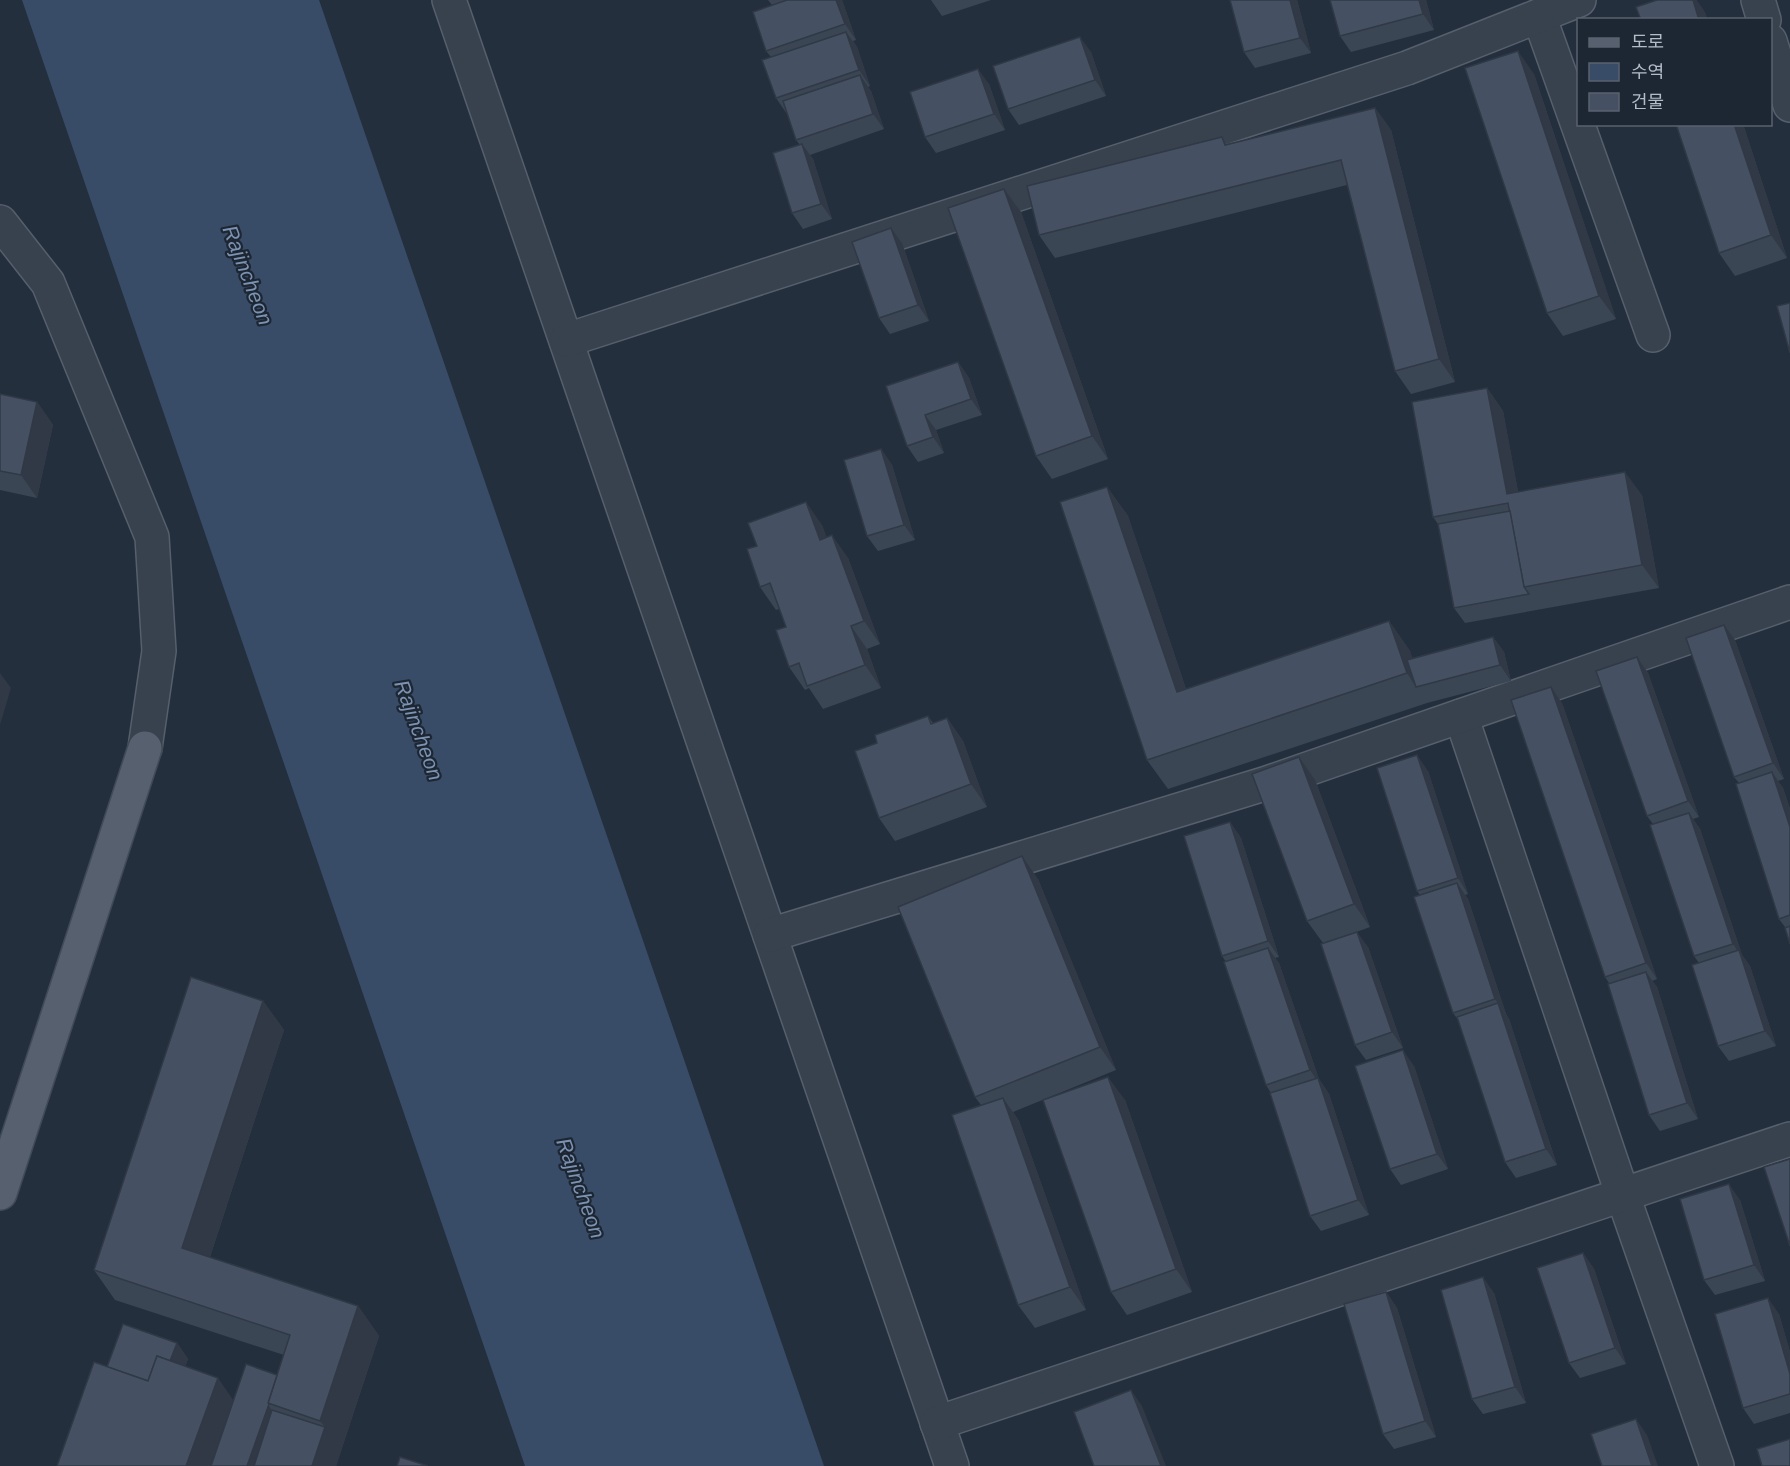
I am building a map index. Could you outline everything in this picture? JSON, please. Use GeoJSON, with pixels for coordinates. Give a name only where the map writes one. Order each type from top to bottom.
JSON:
{"type":"FeatureCollection","features":[{"type":"Feature","properties":{"kind":"main road"},"geometry":{"type":"LineString","coordinates":[[0,1193],[145,748]]}},
{"type":"Feature","properties":{"kind":"street"},"geometry":{"type":"LineString","coordinates":[[449,0],[952,1466]]}},
{"type":"Feature","properties":{"kind":"street"},"geometry":{"type":"LineString","coordinates":[[567,340],[1407,68],[1579,0]]}},
{"type":"Feature","properties":{"kind":"street"},"geometry":{"type":"LineString","coordinates":[[1758,0],[1763,18]]}},
{"type":"Feature","properties":{"kind":"street"},"geometry":{"type":"LineString","coordinates":[[1539,16],[1577,122]]}},
{"type":"Feature","properties":{"kind":"street"},"geometry":{"type":"LineString","coordinates":[[1772,47],[1790,105]]}},
{"type":"Feature","properties":{"kind":"street"},"geometry":{"type":"LineString","coordinates":[[1578,126],[1653,335]]}},
{"type":"Feature","properties":{"kind":"street"},"geometry":{"type":"LineString","coordinates":[[0,222],[48,284],[152,537],[159,651],[145,748]]}},
{"type":"Feature","properties":{"kind":"street"},"geometry":{"type":"LineString","coordinates":[[770,935],[1264,784],[1790,602]]}},
{"type":"Feature","properties":{"kind":"street"},"geometry":{"type":"LineString","coordinates":[[1461,716],[1717,1466]]}},
{"type":"Feature","properties":{"kind":"street"},"geometry":{"type":"LineString","coordinates":[[937,1423],[1790,1139]]}},
{"type":"Feature","properties":{"kind":"water","name":"Rajincheon"},"geometry":{"type":"Polygon","coordinates":[[[22,0],[319,0],[824,1466],[525,1466],[22,0]]]}},
{"type":"Feature","properties":{"kind":"building"},"geometry":{"type":"Polygon","coordinates":[[[787,0],[836,0],[845,24],[766,51],[753,12],[787,0]]]}},
{"type":"Feature","properties":{"kind":"building"},"geometry":{"type":"Polygon","coordinates":[[[1230,0],[1290,0],[1300,38],[1244,52],[1230,0]]]}},
{"type":"Feature","properties":{"kind":"building"},"geometry":{"type":"Polygon","coordinates":[[[1330,0],[1419,0],[1423,14],[1340,36],[1330,0]]]}},
{"type":"Feature","properties":{"kind":"building"},"geometry":{"type":"Polygon","coordinates":[[[1657,0],[1693,0],[1698,18],[1640,18],[1636,7],[1657,0]]]}},
{"type":"Feature","properties":{"kind":"building"},"geometry":{"type":"Polygon","coordinates":[[[846,32],[859,70],[776,98],[762,60],[846,32]]]}},
{"type":"Feature","properties":{"kind":"building"},"geometry":{"type":"Polygon","coordinates":[[[1080,37],[1095,80],[1008,109],[993,66],[1080,37]]]}},
{"type":"Feature","properties":{"kind":"building"},"geometry":{"type":"Polygon","coordinates":[[[1518,51],[1599,296],[1547,313],[1465,68],[1518,51]]]}},
{"type":"Feature","properties":{"kind":"building"},"geometry":{"type":"Polygon","coordinates":[[[978,69],[994,114],[925,137],[910,92],[978,69]]]}},
{"type":"Feature","properties":{"kind":"building"},"geometry":{"type":"Polygon","coordinates":[[[860,75],[873,114],[796,140],[783,101],[860,75]]]}},
{"type":"Feature","properties":{"kind":"building"},"geometry":{"type":"Polygon","coordinates":[[[1375,108],[1439,359],[1395,371],[1341,160],[1039,235],[1027,186],[1222,137],[1225,145],[1375,108]]]}},
{"type":"Feature","properties":{"kind":"building"},"geometry":{"type":"Polygon","coordinates":[[[1677,126],[1735,126],[1771,235],[1719,253],[1677,126]]]}},
{"type":"Feature","properties":{"kind":"building"},"geometry":{"type":"Polygon","coordinates":[[[802,144],[821,204],[792,213],[773,153],[802,144]]]}},
{"type":"Feature","properties":{"kind":"building"},"geometry":{"type":"Polygon","coordinates":[[[1004,189],[1092,436],[1036,456],[948,208],[1004,189]]]}},
{"type":"Feature","properties":{"kind":"building"},"geometry":{"type":"Polygon","coordinates":[[[891,228],[918,305],[879,318],[852,242],[891,228]]]}},
{"type":"Feature","properties":{"kind":"building"},"geometry":{"type":"Polygon","coordinates":[[[1790,303],[1790,353],[1777,306],[1790,303]]]}},
{"type":"Feature","properties":{"kind":"building"},"geometry":{"type":"Polygon","coordinates":[[[958,362],[971,399],[925,415],[933,437],[907,446],[886,386],[958,362]]]}},
{"type":"Feature","properties":{"kind":"building"},"geometry":{"type":"Polygon","coordinates":[[[1487,388],[1507,494],[1625,472],[1642,565],[1524,587],[1508,503],[1433,517],[1412,402],[1487,388]]]}},
{"type":"Feature","properties":{"kind":"building"},"geometry":{"type":"Polygon","coordinates":[[[0,394],[37,402],[21,475],[0,471],[0,394]]]}},
{"type":"Feature","properties":{"kind":"building"},"geometry":{"type":"Polygon","coordinates":[[[881,449],[904,525],[867,536],[844,460],[881,449]]]}},
{"type":"Feature","properties":{"kind":"building"},"geometry":{"type":"Polygon","coordinates":[[[1107,487],[1177,692],[1389,621],[1407,673],[1147,760],[1060,502],[1107,487]]]}},
{"type":"Feature","properties":{"kind":"building"},"geometry":{"type":"Polygon","coordinates":[[[806,502],[820,540],[832,535],[864,621],[851,626],[865,665],[807,686],[799,663],[789,667],[776,630],[786,627],[770,583],[760,587],[747,549],[757,546],[748,523],[806,502]]]}},
{"type":"Feature","properties":{"kind":"building"},"geometry":{"type":"Polygon","coordinates":[[[1510,511],[1524,587],[1529,594],[1454,608],[1438,524],[1510,511]]]}},
{"type":"Feature","properties":{"kind":"building"},"geometry":{"type":"Polygon","coordinates":[[[1724,625],[1773,763],[1734,777],[1686,638],[1724,625]]]}},
{"type":"Feature","properties":{"kind":"building"},"geometry":{"type":"Polygon","coordinates":[[[1493,637],[1500,665],[1416,687],[1407,660],[1493,637]]]}},
{"type":"Feature","properties":{"kind":"building"},"geometry":{"type":"Polygon","coordinates":[[[1637,657],[1688,801],[1647,816],[1596,671],[1637,657]]]}},
{"type":"Feature","properties":{"kind":"building"},"geometry":{"type":"Polygon","coordinates":[[[1551,687],[1646,963],[1605,977],[1511,700],[1551,687]]]}},
{"type":"Feature","properties":{"kind":"building"},"geometry":{"type":"Polygon","coordinates":[[[928,716],[931,724],[947,718],[971,784],[879,818],[855,751],[877,743],[875,735],[928,716]]]}},
{"type":"Feature","properties":{"kind":"building"},"geometry":{"type":"Polygon","coordinates":[[[1417,755],[1458,878],[1417,891],[1377,768],[1417,755]]]}},
{"type":"Feature","properties":{"kind":"building"},"geometry":{"type":"Polygon","coordinates":[[[1299,757],[1354,904],[1307,921],[1252,774],[1299,757]]]}},
{"type":"Feature","properties":{"kind":"building"},"geometry":{"type":"Polygon","coordinates":[[[1772,772],[1790,827],[1790,915],[1779,919],[1736,784],[1772,772]]]}},
{"type":"Feature","properties":{"kind":"building"},"geometry":{"type":"Polygon","coordinates":[[[1689,813],[1733,944],[1694,956],[1650,825],[1689,813]]]}},
{"type":"Feature","properties":{"kind":"building"},"geometry":{"type":"Polygon","coordinates":[[[1230,822],[1268,941],[1222,956],[1184,836],[1230,822]]]}},
{"type":"Feature","properties":{"kind":"building"},"geometry":{"type":"Polygon","coordinates":[[[1022,856],[1100,1047],[975,1097],[898,907],[1022,856]]]}},
{"type":"Feature","properties":{"kind":"building"},"geometry":{"type":"Polygon","coordinates":[[[1457,883],[1495,999],[1453,1013],[1414,897],[1457,883]]]}},
{"type":"Feature","properties":{"kind":"building"},"geometry":{"type":"Polygon","coordinates":[[[1790,926],[1790,944],[1785,928],[1790,926]]]}},
{"type":"Feature","properties":{"kind":"building"},"geometry":{"type":"Polygon","coordinates":[[[1357,932],[1392,1032],[1355,1045],[1321,944],[1357,932]]]}},
{"type":"Feature","properties":{"kind":"building"},"geometry":{"type":"Polygon","coordinates":[[[1268,948],[1310,1070],[1266,1085],[1224,962],[1268,948]]]}},
{"type":"Feature","properties":{"kind":"building"},"geometry":{"type":"Polygon","coordinates":[[[1739,950],[1765,1031],[1718,1046],[1692,965],[1739,950]]]}},
{"type":"Feature","properties":{"kind":"building"},"geometry":{"type":"Polygon","coordinates":[[[1646,972],[1687,1103],[1649,1115],[1608,984],[1646,972]]]}},
{"type":"Feature","properties":{"kind":"building"},"geometry":{"type":"Polygon","coordinates":[[[191,977],[263,1001],[182,1248],[358,1306],[320,1421],[268,1403],[290,1335],[94,1270],[191,977]]]}},
{"type":"Feature","properties":{"kind":"building"},"geometry":{"type":"Polygon","coordinates":[[[1498,1003],[1546,1149],[1505,1162],[1457,1017],[1498,1003]]]}},
{"type":"Feature","properties":{"kind":"building"},"geometry":{"type":"Polygon","coordinates":[[[1403,1050],[1437,1154],[1390,1169],[1355,1066],[1403,1050]]]}},
{"type":"Feature","properties":{"kind":"building"},"geometry":{"type":"Polygon","coordinates":[[[1108,1077],[1176,1269],[1111,1292],[1043,1100],[1108,1077]]]}},
{"type":"Feature","properties":{"kind":"building"},"geometry":{"type":"Polygon","coordinates":[[[1318,1078],[1358,1200],[1310,1216],[1270,1093],[1318,1078]]]}},
{"type":"Feature","properties":{"kind":"building"},"geometry":{"type":"Polygon","coordinates":[[[1003,1098],[1070,1287],[1018,1305],[952,1115],[1003,1098]]]}},
{"type":"Feature","properties":{"kind":"building"},"geometry":{"type":"Polygon","coordinates":[[[1790,1159],[1790,1246],[1764,1167],[1790,1159]]]}},
{"type":"Feature","properties":{"kind":"building"},"geometry":{"type":"Polygon","coordinates":[[[1729,1184],[1754,1265],[1704,1280],[1680,1199],[1729,1184]]]}},
{"type":"Feature","properties":{"kind":"building"},"geometry":{"type":"Polygon","coordinates":[[[1583,1253],[1615,1348],[1569,1363],[1537,1268],[1583,1253]]]}},
{"type":"Feature","properties":{"kind":"building"},"geometry":{"type":"Polygon","coordinates":[[[1483,1277],[1515,1387],[1472,1399],[1441,1290],[1483,1277]]]}},
{"type":"Feature","properties":{"kind":"building"},"geometry":{"type":"Polygon","coordinates":[[[1386,1292],[1425,1421],[1383,1434],[1344,1304],[1386,1292]]]}},
{"type":"Feature","properties":{"kind":"building"},"geometry":{"type":"Polygon","coordinates":[[[1768,1298],[1790,1374],[1790,1394],[1743,1408],[1715,1314],[1768,1298]]]}},
{"type":"Feature","properties":{"kind":"building"},"geometry":{"type":"Polygon","coordinates":[[[123,1324],[177,1343],[170,1361],[157,1356],[148,1381],[107,1367],[123,1324]]]}},
{"type":"Feature","properties":{"kind":"building"},"geometry":{"type":"Polygon","coordinates":[[[157,1356],[218,1378],[186,1466],[57,1466],[94,1362],[148,1381],[157,1356]]]}},
{"type":"Feature","properties":{"kind":"building"},"geometry":{"type":"Polygon","coordinates":[[[246,1364],[277,1375],[269,1404],[247,1466],[211,1466],[246,1364]]]}},
{"type":"Feature","properties":{"kind":"building"},"geometry":{"type":"Polygon","coordinates":[[[1131,1390],[1161,1466],[1094,1466],[1074,1412],[1131,1390]]]}},
{"type":"Feature","properties":{"kind":"building"},"geometry":{"type":"Polygon","coordinates":[[[272,1410],[325,1427],[312,1466],[254,1466],[272,1410]]]}},
{"type":"Feature","properties":{"kind":"building"},"geometry":{"type":"Polygon","coordinates":[[[1636,1419],[1652,1466],[1602,1466],[1591,1434],[1636,1419]]]}},
{"type":"Feature","properties":{"kind":"building"},"geometry":{"type":"Polygon","coordinates":[[[1790,1439],[1790,1466],[1762,1466],[1757,1449],[1790,1439]]]}},
{"type":"Feature","properties":{"kind":"building"},"geometry":{"type":"Polygon","coordinates":[[[400,1457],[428,1466],[397,1466],[400,1457]]]}}]}
